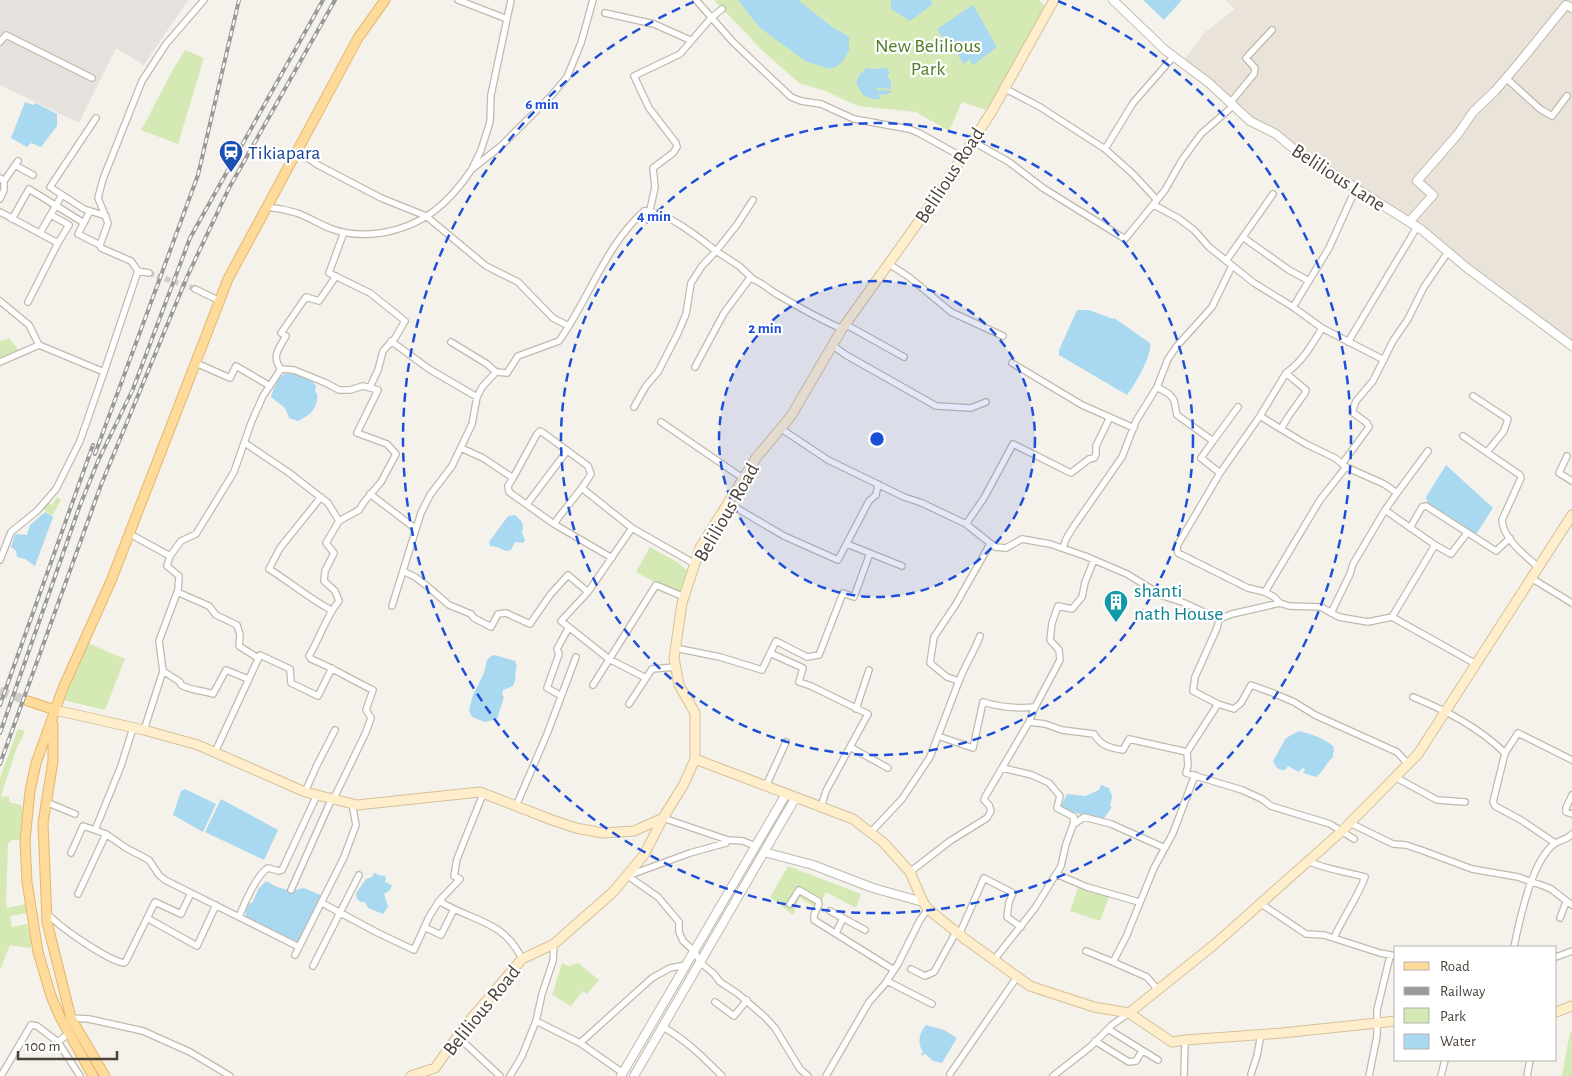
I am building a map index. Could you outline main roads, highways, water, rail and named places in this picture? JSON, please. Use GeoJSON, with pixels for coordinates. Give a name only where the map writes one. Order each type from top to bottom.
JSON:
{"type":"FeatureCollection","features":[{"type":"Feature","properties":{"kind":"main road"},"geometry":{"type":"LineString","coordinates":[[93,1076],[51,996],[38,952],[27,882],[25,841],[30,791],[40,750],[63,688],[130,534],[228,279],[358,38],[385,0]]}},
{"type":"Feature","properties":{"kind":"main road","name":"Belilious Road"},"geometry":{"type":"LineString","coordinates":[[411,1076],[435,1068],[457,1036],[522,959],[554,944],[613,892],[644,856],[696,759],[695,713],[679,685],[674,658],[684,597],[700,548],[756,458],[790,416],[843,326],[937,196],[1004,88],[1052,0]]}},
{"type":"Feature","properties":{"kind":"main road"},"geometry":{"type":"LineString","coordinates":[[1129,1013],[1215,944],[1342,831],[1418,754],[1572,514]]}},
{"type":"Feature","properties":{"kind":"main road"},"geometry":{"type":"LineString","coordinates":[[28,701],[54,713],[144,730],[198,745],[305,792],[357,805],[480,792],[576,828],[602,833],[634,831],[664,818]]}},
{"type":"Feature","properties":{"kind":"main road"},"geometry":{"type":"LineString","coordinates":[[54,713],[53,761],[43,823],[47,922],[71,1018],[105,1076]]}},
{"type":"Feature","properties":{"kind":"main road"},"geometry":{"type":"LineString","coordinates":[[696,759],[853,819],[884,843],[910,872],[925,905],[1016,977],[1030,986],[1094,1007],[1129,1013],[1172,1042],[1394,1021]]}},
{"type":"Feature","properties":{"kind":"main road"},"geometry":{"type":"LineString","coordinates":[[1557,1012],[1572,1006]]}},
{"type":"Feature","properties":{"kind":"water"},"geometry":{"type":"Polygon","coordinates":[[[738,0],[798,0],[831,26],[849,37],[849,51],[843,61],[836,67],[829,69],[805,61],[759,27],[738,0]]]}},
{"type":"Feature","properties":{"kind":"water"},"geometry":{"type":"Polygon","coordinates":[[[891,0],[931,0],[933,4],[910,21],[891,9],[891,0]]]}},
{"type":"Feature","properties":{"kind":"water"},"geometry":{"type":"Polygon","coordinates":[[[1143,0],[1182,0],[1164,20],[1143,0]]]}},
{"type":"Feature","properties":{"kind":"water"},"geometry":{"type":"Polygon","coordinates":[[[973,5],[997,47],[973,65],[969,59],[964,64],[947,38],[945,39],[940,35],[937,29],[973,5]]]}},
{"type":"Feature","properties":{"kind":"water"},"geometry":{"type":"Polygon","coordinates":[[[866,68],[887,68],[890,73],[887,77],[891,81],[891,89],[877,88],[876,90],[892,91],[888,94],[878,95],[881,99],[872,99],[863,95],[856,83],[861,72],[863,73],[866,68]]]}},
{"type":"Feature","properties":{"kind":"water"},"geometry":{"type":"Polygon","coordinates":[[[25,102],[33,105],[36,103],[57,114],[57,126],[41,147],[31,143],[27,147],[11,138],[25,102]]]}},
{"type":"Feature","properties":{"kind":"water"},"geometry":{"type":"Polygon","coordinates":[[[1077,310],[1089,310],[1114,318],[1150,343],[1146,362],[1127,395],[1059,355],[1059,350],[1077,310]]]}},
{"type":"Feature","properties":{"kind":"water"},"geometry":{"type":"Polygon","coordinates":[[[286,373],[299,375],[316,386],[317,398],[315,407],[306,417],[298,421],[289,418],[285,408],[271,397],[278,380],[286,373]]]}},
{"type":"Feature","properties":{"kind":"water"},"geometry":{"type":"Polygon","coordinates":[[[1446,465],[1493,508],[1475,536],[1428,504],[1426,497],[1446,465]]]}},
{"type":"Feature","properties":{"kind":"water"},"geometry":{"type":"Polygon","coordinates":[[[45,512],[53,517],[35,566],[25,559],[17,557],[16,551],[11,547],[15,534],[27,535],[30,525],[45,512]]]}},
{"type":"Feature","properties":{"kind":"water"},"geometry":{"type":"Polygon","coordinates":[[[515,515],[522,523],[522,533],[525,540],[523,543],[515,542],[511,550],[506,551],[490,546],[489,542],[508,516],[515,515]]]}},
{"type":"Feature","properties":{"kind":"water"},"geometry":{"type":"Polygon","coordinates":[[[495,655],[515,661],[517,666],[515,681],[513,686],[503,690],[502,694],[504,697],[497,719],[485,722],[472,717],[469,710],[473,695],[484,673],[487,660],[495,655]]]}},
{"type":"Feature","properties":{"kind":"water"},"geometry":{"type":"Polygon","coordinates":[[[1299,731],[1322,739],[1334,747],[1333,757],[1316,777],[1303,773],[1305,769],[1302,768],[1299,772],[1288,766],[1285,770],[1280,770],[1273,761],[1286,738],[1299,731]]]}},
{"type":"Feature","properties":{"kind":"water"},"geometry":{"type":"Polygon","coordinates":[[[1101,785],[1109,788],[1112,796],[1110,806],[1112,807],[1102,821],[1064,809],[1061,806],[1067,794],[1085,796],[1099,790],[1101,785]]]}},
{"type":"Feature","properties":{"kind":"water"},"geometry":{"type":"Polygon","coordinates":[[[185,789],[216,804],[203,832],[173,815],[181,791],[185,789]]]}},
{"type":"Feature","properties":{"kind":"water"},"geometry":{"type":"Polygon","coordinates":[[[221,799],[278,830],[264,860],[205,832],[221,799]]]}},
{"type":"Feature","properties":{"kind":"water"},"geometry":{"type":"Polygon","coordinates":[[[374,873],[384,875],[386,878],[385,882],[392,885],[390,890],[384,894],[388,907],[383,914],[368,908],[365,902],[357,899],[356,893],[366,879],[372,877],[374,873]]]}},
{"type":"Feature","properties":{"kind":"water"},"geometry":{"type":"Polygon","coordinates":[[[266,881],[291,891],[304,888],[323,896],[299,943],[246,919],[246,909],[252,903],[259,888],[266,881]]]}},
{"type":"Feature","properties":{"kind":"water"},"geometry":{"type":"Polygon","coordinates":[[[926,1025],[944,1030],[957,1038],[942,1063],[933,1061],[924,1053],[923,1056],[921,1054],[923,1052],[920,1038],[926,1025]]]}},
{"type":"Feature","properties":{"kind":"tunnel"},"geometry":{"type":"LineString","coordinates":[[149,273],[195,289]]}},
{"type":"Feature","properties":{"kind":"tunnel"},"geometry":{"type":"LineString","coordinates":[[0,691],[28,701]]}},
{"type":"Feature","properties":{"kind":"railway"},"geometry":{"type":"LineString","coordinates":[[95,454],[198,175],[239,0]]}},
{"type":"Feature","properties":{"kind":"railway"},"geometry":{"type":"LineString","coordinates":[[0,733],[79,508],[98,461],[133,389],[190,238],[323,0]]}},
{"type":"Feature","properties":{"kind":"railway"},"geometry":{"type":"LineString","coordinates":[[0,764],[101,485],[187,277],[229,188],[335,0]]}},
{"type":"Feature","properties":{"kind":"railway"},"geometry":{"type":"LineString","coordinates":[[0,705],[93,445]]}},
{"type":"Feature","properties":{"kind":"place","name":"Tikiapara"},"geometry":{"type":"Point","coordinates":[231,173]}},
{"type":"Feature","properties":{"kind":"place","name":"shanti nath House"},"geometry":{"type":"Point","coordinates":[1116,623]}},
{"type":"Feature","properties":{"kind":"park label","name":"New Belilious Park"},"geometry":{"type":"Point","coordinates":[928,56]}}]}
